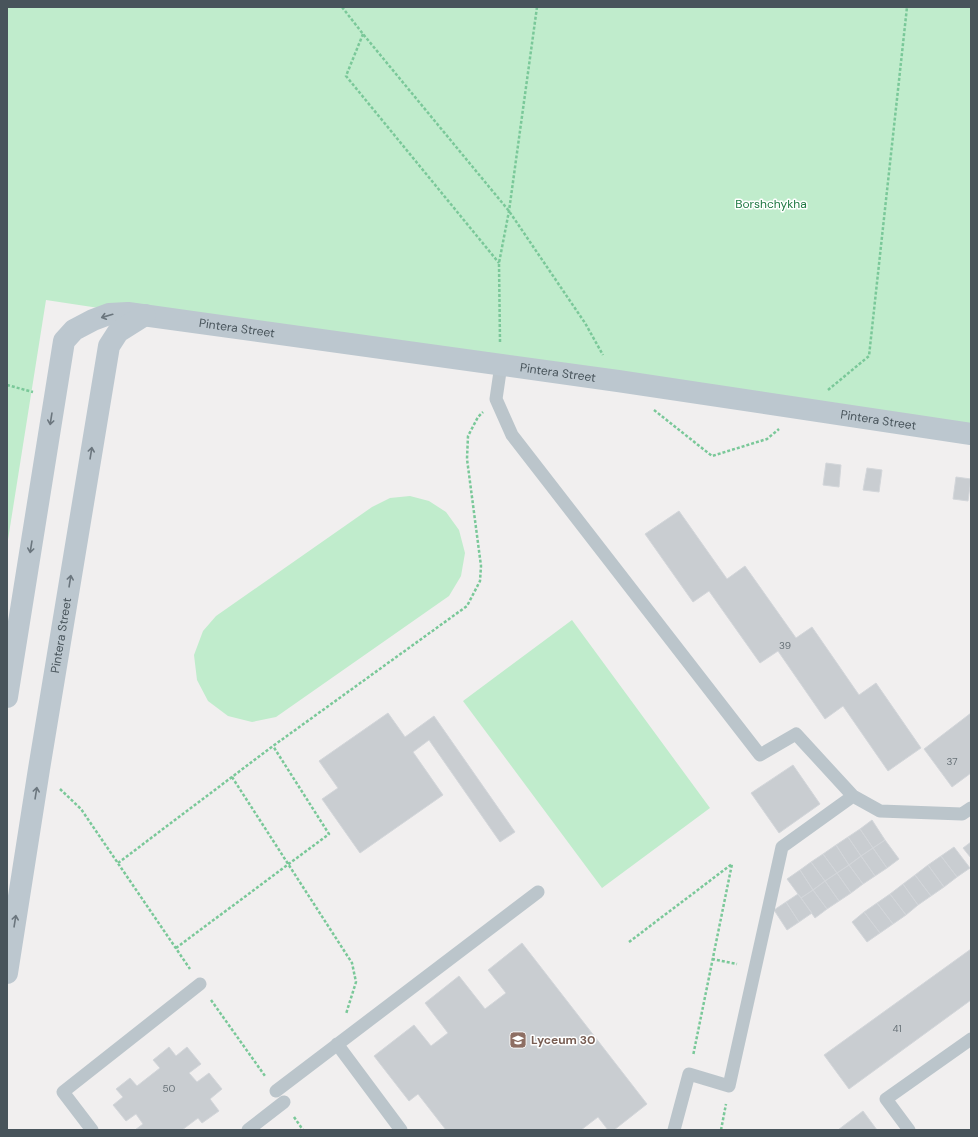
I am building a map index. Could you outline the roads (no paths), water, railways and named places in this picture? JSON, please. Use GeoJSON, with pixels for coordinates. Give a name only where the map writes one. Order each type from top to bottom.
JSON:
{"type":"FeatureCollection","features":[{"type":"Feature","properties":{"kind":"street","name":"Pintera Street"},"geometry":{"type":"LineString","coordinates":[[7,698],[64,341],[74,330],[109,314],[128,313],[145,315],[618,381],[971,434]]}},
{"type":"Feature","properties":{"kind":"street","name":"Pintera Street"},"geometry":{"type":"LineString","coordinates":[[7,973],[108,346],[118,332],[145,315]]}},
{"type":"Feature","properties":{"kind":"lane"},"geometry":{"type":"LineString","coordinates":[[501,365],[496,399],[512,435],[760,756],[796,734],[853,796],[880,811],[962,814],[971,808]]}},
{"type":"Feature","properties":{"kind":"lane"},"geometry":{"type":"LineString","coordinates":[[674,1130],[689,1074],[729,1086],[782,847],[853,796]]}},
{"type":"Feature","properties":{"kind":"lane"},"geometry":{"type":"LineString","coordinates":[[276,1091],[538,892]]}},
{"type":"Feature","properties":{"kind":"lane"},"geometry":{"type":"LineString","coordinates":[[92,1130],[63,1092],[200,984]]}},
{"type":"Feature","properties":{"kind":"lane"},"geometry":{"type":"LineString","coordinates":[[909,1130],[886,1099],[971,1039]]}},
{"type":"Feature","properties":{"kind":"lane"},"geometry":{"type":"LineString","coordinates":[[337,1044],[401,1130]]}},
{"type":"Feature","properties":{"kind":"lane"},"geometry":{"type":"LineString","coordinates":[[248,1130],[284,1102]]}},
{"type":"Feature","properties":{"kind":"place","name":"Lyceum 30"},"geometry":{"type":"Point","coordinates":[518,1040]}},
{"type":"Feature","properties":{"kind":"park label","name":"Borshchykha"},"geometry":{"type":"Point","coordinates":[771,204]}}]}
